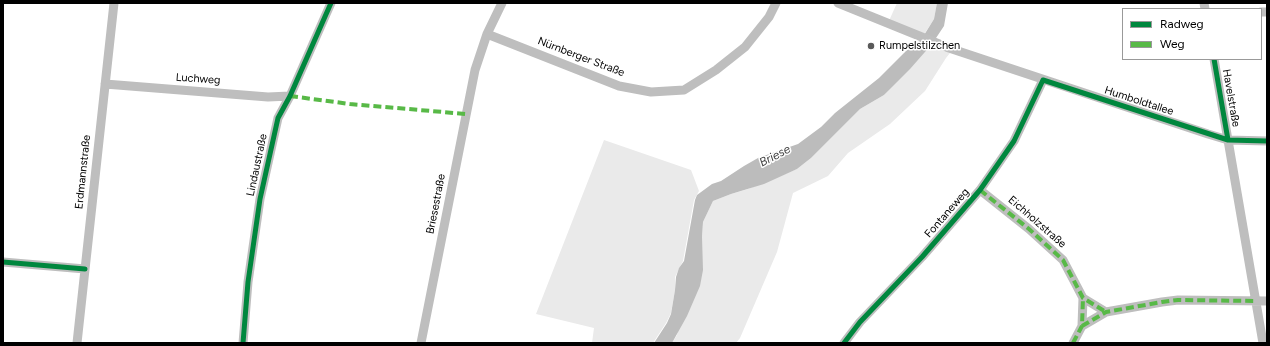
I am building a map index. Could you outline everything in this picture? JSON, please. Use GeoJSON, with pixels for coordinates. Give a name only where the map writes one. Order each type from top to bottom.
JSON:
{"type":"FeatureCollection","features":[{"type":"Feature","properties":{"kind":"street","name":"Erdmannstraße"},"geometry":{"type":"LineString","coordinates":[[77,343],[114,3]]}},
{"type":"Feature","properties":{"kind":"street","name":"Lindaustraße"},"geometry":{"type":"LineString","coordinates":[[243,343],[248,282],[260,199],[278,118],[290,96],[331,3]]}},
{"type":"Feature","properties":{"kind":"street","name":"Briesestraße"},"geometry":{"type":"LineString","coordinates":[[421,343],[475,70],[487,34],[502,3]]}},
{"type":"Feature","properties":{"kind":"street","name":"Nürnberger Straße"},"geometry":{"type":"LineString","coordinates":[[487,34],[619,86],[651,92],[684,90],[716,70],[745,47],[769,17],[776,3]]}},
{"type":"Feature","properties":{"kind":"street","name":"Humboldtallee"},"geometry":{"type":"LineString","coordinates":[[838,3],[949,48],[1228,140],[1267,141]]}},
{"type":"Feature","properties":{"kind":"street","name":"Havelstraße"},"geometry":{"type":"LineString","coordinates":[[1214,60],[1262,343]]}},
{"type":"Feature","properties":{"kind":"street","name":"Fontaneweg"},"geometry":{"type":"LineString","coordinates":[[844,343],[860,322],[922,257],[980,190],[1014,141],[1043,80]]}},
{"type":"Feature","properties":{"kind":"street","name":"Luchweg"},"geometry":{"type":"LineString","coordinates":[[105,84],[268,97],[290,96]]}},
{"type":"Feature","properties":{"kind":"street","name":"Eichholzstraße"},"geometry":{"type":"LineString","coordinates":[[980,190],[1029,229],[1063,260],[1083,298],[1082,326],[1073,343]]}},
{"type":"Feature","properties":{"kind":"street"},"geometry":{"type":"LineString","coordinates":[[3,262],[86,270]]}},
{"type":"Feature","properties":{"kind":"street"},"geometry":{"type":"LineString","coordinates":[[1083,298],[1106,312]]}},
{"type":"Feature","properties":{"kind":"street"},"geometry":{"type":"LineString","coordinates":[[1082,326],[1106,312],[1178,300],[1267,301]]}},
{"type":"Feature","properties":{"kind":"shaded area"},"geometry":{"type":"Polygon","coordinates":[[[897,3],[937,3],[934,19],[923,36],[888,23],[897,3]]]}},
{"type":"Feature","properties":{"kind":"shaded area"},"geometry":{"type":"Polygon","coordinates":[[[932,44],[954,48],[925,91],[890,124],[848,153],[828,176],[793,193],[777,252],[740,338],[736,343],[672,343],[677,335],[702,237],[703,222],[713,201],[748,189],[797,169],[811,158],[860,109],[884,95],[932,44]]]}},
{"type":"Feature","properties":{"kind":"shaded area"},"geometry":{"type":"Polygon","coordinates":[[[604,140],[691,170],[699,191],[694,200],[683,261],[675,277],[675,290],[671,313],[653,343],[592,343],[594,328],[536,314],[604,140]]]}},
{"type":"Feature","properties":{"kind":"water","name":"Briese"},"geometry":{"type":"Polygon","coordinates":[[[937,3],[948,3],[944,26],[932,44],[884,95],[860,109],[811,158],[797,169],[764,184],[713,201],[703,222],[703,270],[700,286],[687,316],[672,343],[654,343],[671,314],[676,277],[679,268],[684,261],[697,195],[712,184],[721,181],[758,158],[798,144],[821,127],[835,113],[879,78],[906,51],[921,40],[934,19],[937,3]]]}},
{"type":"Feature","properties":{"kind":"marked path"},"geometry":{"type":"LineString","coordinates":[[290,96],[350,104],[466,114]]}},
{"type":"Feature","properties":{"kind":"marked path"},"geometry":{"type":"LineString","coordinates":[[980,190],[1029,229],[1063,260],[1083,298],[1106,312]]}},
{"type":"Feature","properties":{"kind":"marked path"},"geometry":{"type":"LineString","coordinates":[[1073,343],[1082,326],[1083,298]]}},
{"type":"Feature","properties":{"kind":"marked path"},"geometry":{"type":"LineString","coordinates":[[1082,326],[1106,312],[1162,302],[1178,300],[1256,301]]}},
{"type":"Feature","properties":{"kind":"cycle path"},"geometry":{"type":"LineString","coordinates":[[243,343],[248,282],[260,199],[278,118],[290,96],[331,3]]}},
{"type":"Feature","properties":{"kind":"cycle path"},"geometry":{"type":"LineString","coordinates":[[1214,60],[1228,140]]}},
{"type":"Feature","properties":{"kind":"cycle path"},"geometry":{"type":"LineString","coordinates":[[844,343],[860,322],[922,257],[980,190],[1014,141],[1043,80],[1228,140],[1267,141]]}},
{"type":"Feature","properties":{"kind":"cycle path"},"geometry":{"type":"LineString","coordinates":[[3,262],[85,269]]}},
{"type":"Feature","properties":{"kind":"place","name":"Rumpelstilzchen"},"geometry":{"type":"Point","coordinates":[871,46]}}]}
